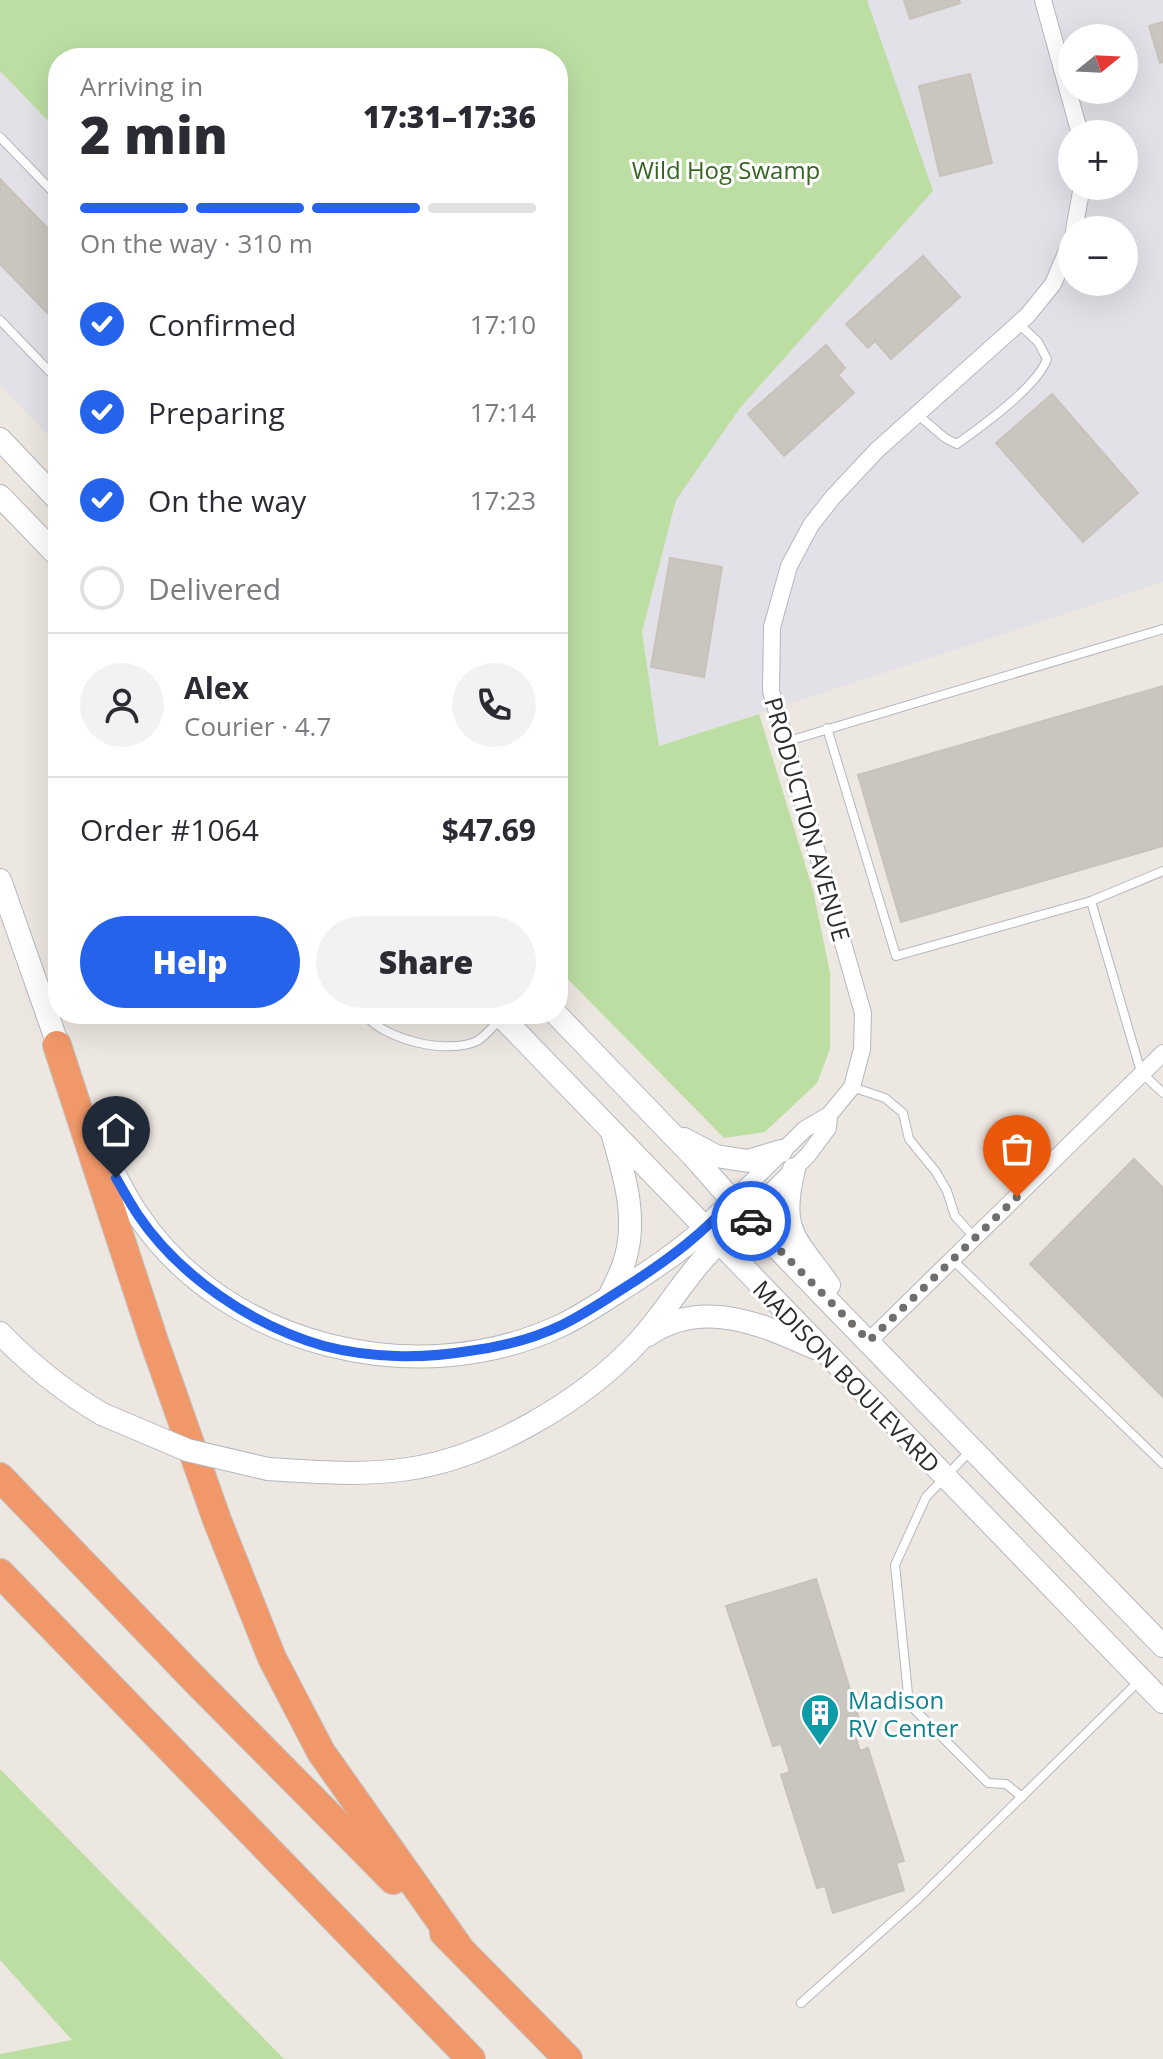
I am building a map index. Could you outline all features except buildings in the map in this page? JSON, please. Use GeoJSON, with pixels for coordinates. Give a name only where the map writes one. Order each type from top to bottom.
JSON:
{"type":"FeatureCollection","features":[{"type":"Feature","properties":{"kind":"highway"},"geometry":{"type":"LineString","coordinates":[[57,1045],[159,1356],[217,1520],[272,1658],[321,1752],[458,1946]]}},
{"type":"Feature","properties":{"kind":"highway"},"geometry":{"type":"LineString","coordinates":[[0,1477],[568,2059]]}},
{"type":"Feature","properties":{"kind":"highway"},"geometry":{"type":"LineString","coordinates":[[0,1573],[471,2059]]}},
{"type":"Feature","properties":{"kind":"main road"},"geometry":{"type":"LineString","coordinates":[[0,439],[48,489]]}},
{"type":"Feature","properties":{"kind":"main road"},"geometry":{"type":"LineString","coordinates":[[0,496],[48,546]]}},
{"type":"Feature","properties":{"kind":"main road"},"geometry":{"type":"LineString","coordinates":[[0,880],[48,1019]]}},
{"type":"Feature","properties":{"kind":"main road"},"geometry":{"type":"LineString","coordinates":[[50,1024],[97,1141],[139,1216],[190,1272],[229,1301],[287,1332],[325,1346],[403,1356],[442,1356],[524,1340],[562,1325],[683,1249],[713,1236]]}},
{"type":"Feature","properties":{"kind":"main road","name":"MADISON BOULEVARD"},"geometry":{"type":"LineString","coordinates":[[511,1024],[944,1476],[1155,1690]]}},
{"type":"Feature","properties":{"kind":"main road","name":"MADISON BOULEVARD"},"geometry":{"type":"LineString","coordinates":[[566,1024],[1163,1646]]}},
{"type":"Feature","properties":{"kind":"main road"},"geometry":{"type":"LineString","coordinates":[[609,1297],[626,1256],[630,1223],[627,1187],[612,1131]]}},
{"type":"Feature","properties":{"kind":"main road"},"geometry":{"type":"LineString","coordinates":[[669,1131],[716,1156],[748,1161],[788,1160],[787,1219],[794,1236],[869,1341]]}},
{"type":"Feature","properties":{"kind":"main road"},"geometry":{"type":"LineString","coordinates":[[0,1333],[56,1384],[102,1414],[187,1450],[268,1469],[338,1474],[411,1469],[470,1452],[500,1439],[573,1397],[617,1363],[640,1340],[700,1263],[713,1236],[740,1208]]}},
{"type":"Feature","properties":{"kind":"main road"},"geometry":{"type":"LineString","coordinates":[[640,1340],[668,1322],[701,1317],[744,1319],[825,1352]]}},
{"type":"Feature","properties":{"kind":"street"},"geometry":{"type":"LineString","coordinates":[[1043,0],[1076,120]]}},
{"type":"Feature","properties":{"kind":"street","name":"PRODUCTION AVENUE"},"geometry":{"type":"LineString","coordinates":[[740,1208],[788,1160],[828,1128],[829,1115],[852,1087],[862,1049],[863,1013],[771,691],[772,627],[789,566],[811,525],[833,497],[877,450],[1019,324],[1053,284],[1058,272]]}},
{"type":"Feature","properties":{"kind":"street"},"geometry":{"type":"LineString","coordinates":[[869,1341],[1163,1053]]}},
{"type":"Feature","properties":{"kind":"lane"},"geometry":{"type":"LineString","coordinates":[[0,137],[48,187]]}},
{"type":"Feature","properties":{"kind":"lane"},"geometry":{"type":"LineString","coordinates":[[0,320],[48,370]]}},
{"type":"Feature","properties":{"kind":"lane"},"geometry":{"type":"LineString","coordinates":[[918,415],[957,444],[992,419],[1043,371],[1047,359],[1038,342],[1019,324]]}},
{"type":"Feature","properties":{"kind":"lane"},"geometry":{"type":"LineString","coordinates":[[785,742],[1163,629]]}},
{"type":"Feature","properties":{"kind":"lane"},"geometry":{"type":"LineString","coordinates":[[827,728],[896,956],[1091,901],[1163,871]]}},
{"type":"Feature","properties":{"kind":"lane"},"geometry":{"type":"LineString","coordinates":[[1091,901],[1141,1072],[1163,1093]]}},
{"type":"Feature","properties":{"kind":"lane"},"geometry":{"type":"LineString","coordinates":[[381,1024],[401,1038],[448,1048],[479,1040],[494,1024]]}},
{"type":"Feature","properties":{"kind":"lane"},"geometry":{"type":"LineString","coordinates":[[852,1087],[885,1098],[903,1113],[909,1139],[936,1172],[947,1191],[955,1216],[975,1238]]}},
{"type":"Feature","properties":{"kind":"lane"},"geometry":{"type":"LineString","coordinates":[[953,1260],[1163,1464]]}},
{"type":"Feature","properties":{"kind":"lane"},"geometry":{"type":"LineString","coordinates":[[973,1449],[926,1497],[895,1565],[909,1704],[988,1783],[1006,1784],[1022,1797]]}},
{"type":"Feature","properties":{"kind":"lane"},"geometry":{"type":"LineString","coordinates":[[801,2003],[919,1898],[1022,1797],[1155,1690]]}},
{"type":"Feature","properties":{"kind":"shaded area"},"geometry":{"type":"Polygon","coordinates":[[[867,0],[1163,0],[1163,582],[659,746],[642,632],[676,500],[740,408],[867,0]]]}},
{"type":"Feature","properties":{"kind":"shaded area"},"geometry":{"type":"Polygon","coordinates":[[[0,71],[48,121],[48,435],[0,385],[0,71]]]}},
{"type":"Feature","properties":{"kind":"green space","name":"Wild Hog Swamp"},"geometry":{"type":"Polygon","coordinates":[[[0,0],[867,0],[933,191],[740,408],[676,500],[642,632],[659,746],[759,714],[813,890],[830,973],[830,1049],[817,1083],[765,1132],[724,1138],[568,979],[568,48],[48,48],[48,121],[0,71],[0,0]]]}},
{"type":"Feature","properties":{"kind":"green space"},"geometry":{"type":"Polygon","coordinates":[[[0,1769],[284,2059],[0,2059],[0,2054],[72,2040],[0,1960],[0,1769]]]}},
{"type":"Feature","properties":{"kind":"way so far"},"geometry":{"type":"LineString","coordinates":[[751,1221],[869,1341],[1017,1197]]}},
{"type":"Feature","properties":{"kind":"place","name":"Madison RV Center"},"geometry":{"type":"Point","coordinates":[820,1747]}},
{"type":"Feature","properties":{"kind":"route"},"geometry":{"type":"LineString","coordinates":[[116,1178],[139,1216],[163,1245],[218,1294],[287,1332],[325,1346],[403,1356],[442,1356],[524,1340],[562,1325],[683,1249],[707,1230],[733,1200],[751,1221]]}}]}
